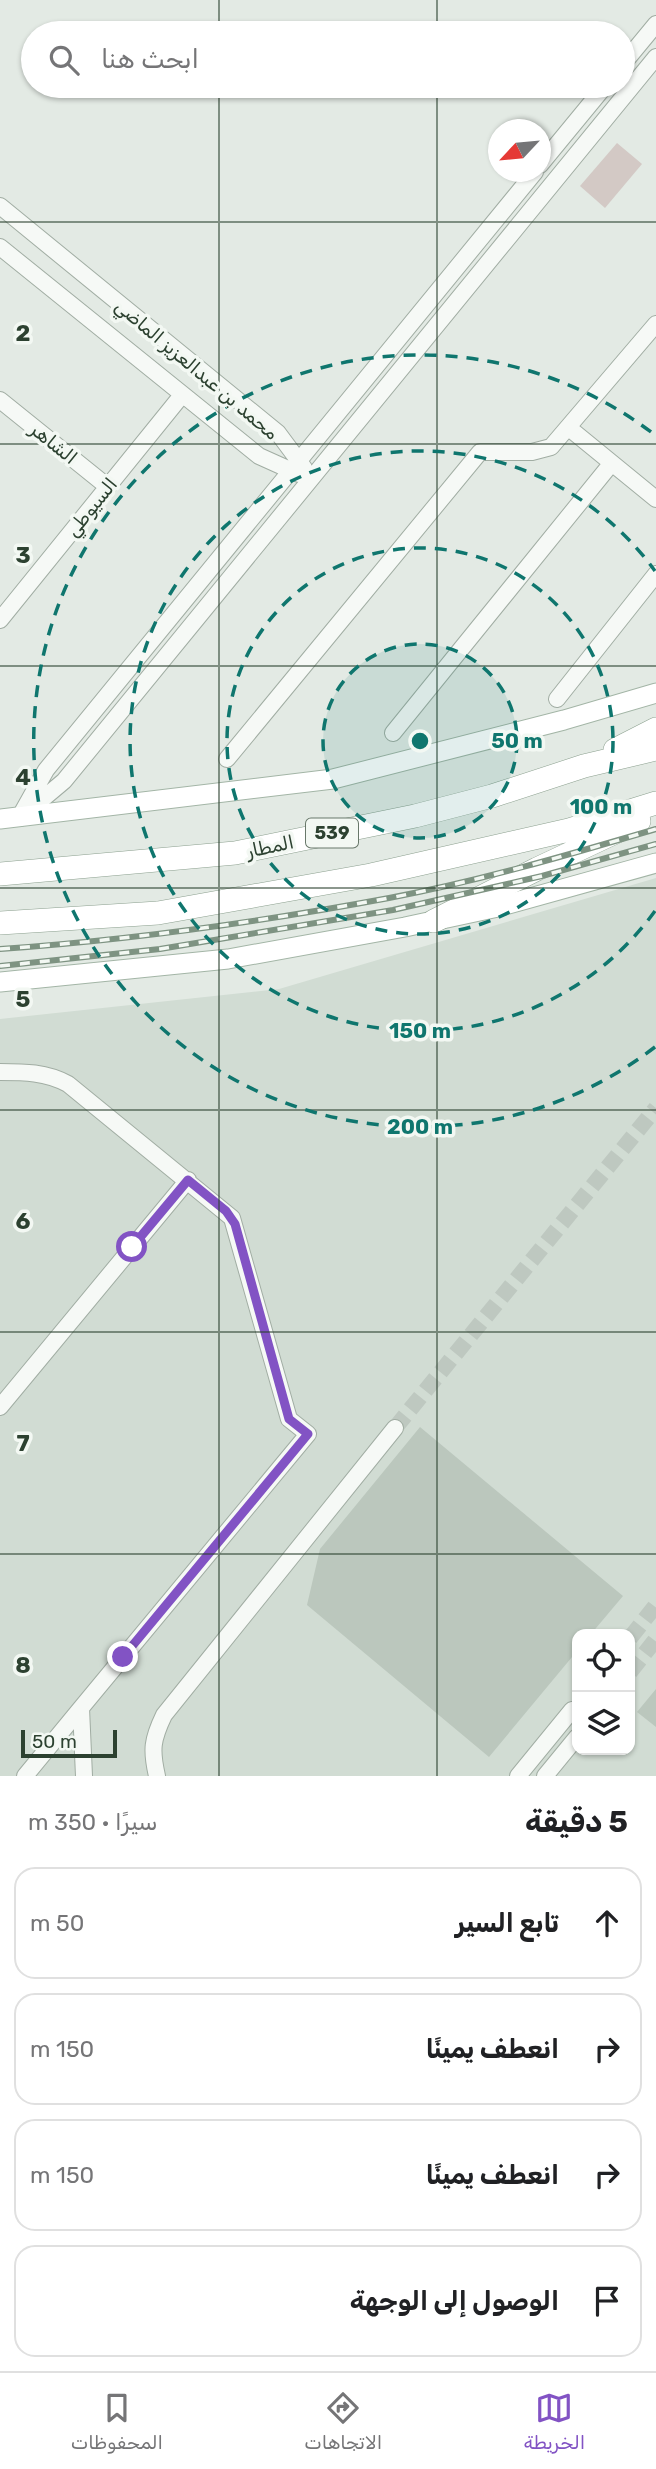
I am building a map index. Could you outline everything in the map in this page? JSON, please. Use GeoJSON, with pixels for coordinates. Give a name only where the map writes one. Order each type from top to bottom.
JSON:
{"type":"FeatureCollection","features":[{"type":"Feature","properties":{"kind":"highway"},"geometry":{"type":"LineString","coordinates":[[584,766],[656,729]]}},
{"type":"Feature","properties":{"kind":"highway","name":"المطار"},"geometry":{"type":"LineString","coordinates":[[0,874],[235,853],[415,816],[492,796],[584,766],[656,749]]}},
{"type":"Feature","properties":{"kind":"highway"},"geometry":{"type":"LineString","coordinates":[[0,923],[158,913],[358,878],[569,830],[656,803]]}},
{"type":"Feature","properties":{"kind":"highway"},"geometry":{"type":"LineString","coordinates":[[434,920],[656,813]]}},
{"type":"Feature","properties":{"kind":"main road"},"geometry":{"type":"LineString","coordinates":[[10,818],[333,779],[564,720],[656,693]]}},
{"type":"Feature","properties":{"kind":"main road"},"geometry":{"type":"LineString","coordinates":[[0,982],[228,960],[510,904],[656,863]]}},
{"type":"Feature","properties":{"kind":"main road"},"geometry":{"type":"LineString","coordinates":[[0,867],[71,868]]}},
{"type":"Feature","properties":{"kind":"street"},"geometry":{"type":"LineString","coordinates":[[635,49],[656,24]]}},
{"type":"Feature","properties":{"kind":"street"},"geometry":{"type":"LineString","coordinates":[[635,83],[656,57]]}},
{"type":"Feature","properties":{"kind":"street"},"geometry":{"type":"LineString","coordinates":[[551,153],[595,98]]}},
{"type":"Feature","properties":{"kind":"street"},"geometry":{"type":"LineString","coordinates":[[10,818],[64,781],[623,98]]}},
{"type":"Feature","properties":{"kind":"street"},"geometry":{"type":"LineString","coordinates":[[10,818],[46,770],[527,182]]}},
{"type":"Feature","properties":{"kind":"street","name":"محمد بن عبدالعزيز الماضي"},"geometry":{"type":"LineString","coordinates":[[0,206],[278,433],[294,466]]}},
{"type":"Feature","properties":{"kind":"street","name":"محمد بن عبدالعزيز الماضي"},"geometry":{"type":"LineString","coordinates":[[0,247],[259,456],[294,466],[312,479]]}},
{"type":"Feature","properties":{"kind":"street"},"geometry":{"type":"LineString","coordinates":[[228,759],[481,452],[532,452],[551,447],[653,335]]}},
{"type":"Feature","properties":{"kind":"street","name":"السيوطي"},"geometry":{"type":"LineString","coordinates":[[0,620],[182,395]]}},
{"type":"Feature","properties":{"kind":"street","name":"الشاهر"},"geometry":{"type":"LineString","coordinates":[[0,400],[108,487]]}},
{"type":"Feature","properties":{"kind":"street"},"geometry":{"type":"LineString","coordinates":[[569,428],[656,499]]}},
{"type":"Feature","properties":{"kind":"street"},"geometry":{"type":"LineString","coordinates":[[393,733],[611,464]]}},
{"type":"Feature","properties":{"kind":"street"},"geometry":{"type":"LineString","coordinates":[[557,699],[656,574]]}},
{"type":"Feature","properties":{"kind":"street"},"geometry":{"type":"LineString","coordinates":[[0,1072],[28,1072],[57,1078],[68,1084],[226,1211],[235,1224],[289,1419],[308,1434],[25,1776]]}},
{"type":"Feature","properties":{"kind":"street"},"geometry":{"type":"LineString","coordinates":[[0,1407],[188,1180]]}},
{"type":"Feature","properties":{"kind":"street"},"geometry":{"type":"LineString","coordinates":[[157,1776],[152,1754],[155,1735],[163,1716],[395,1428]]}},
{"type":"Feature","properties":{"kind":"street"},"geometry":{"type":"LineString","coordinates":[[81,1708],[84,1776]]}},
{"type":"Feature","properties":{"kind":"street"},"geometry":{"type":"LineString","coordinates":[[518,1776],[572,1710]]}},
{"type":"Feature","properties":{"kind":"street"},"geometry":{"type":"LineString","coordinates":[[545,1776],[572,1743]]}},
{"type":"Feature","properties":{"kind":"shaded area"},"geometry":{"type":"Polygon","coordinates":[[[617,143],[642,164],[605,208],[580,186],[617,143]]]}},
{"type":"Feature","properties":{"kind":"shaded area"},"geometry":{"type":"Polygon","coordinates":[[[656,878],[656,1776],[0,1776],[0,1019],[279,989],[656,878]]]}},
{"type":"Feature","properties":{"kind":"building"},"geometry":{"type":"Polygon","coordinates":[[[420,1427],[623,1596],[595,1629],[572,1629],[572,1657],[489,1757],[307,1605],[320,1549],[420,1427]]]}},
{"type":"Feature","properties":{"kind":"building"},"geometry":{"type":"Polygon","coordinates":[[[656,1689],[656,1727],[637,1712],[656,1689]]]}},
{"type":"Feature","properties":{"kind":"tunnel"},"geometry":{"type":"LineString","coordinates":[[395,1428],[656,1108]]}},
{"type":"Feature","properties":{"kind":"tunnel"},"geometry":{"type":"LineString","coordinates":[[635,1632],[656,1605]]}},
{"type":"Feature","properties":{"kind":"tunnel"},"geometry":{"type":"LineString","coordinates":[[635,1666],[656,1639]]}},
{"type":"Feature","properties":{"kind":"railway"},"geometry":{"type":"LineString","coordinates":[[0,949],[195,929],[389,898],[490,876],[656,829]]}},
{"type":"Feature","properties":{"kind":"railway"},"geometry":{"type":"LineString","coordinates":[[0,966],[160,949],[393,910],[542,876],[656,844]]}},
{"type":"Feature","properties":{"kind":"route"},"geometry":{"type":"LineString","coordinates":[[123,1657],[308,1434],[289,1419],[235,1224],[226,1211],[188,1180],[132,1247]]}}]}
